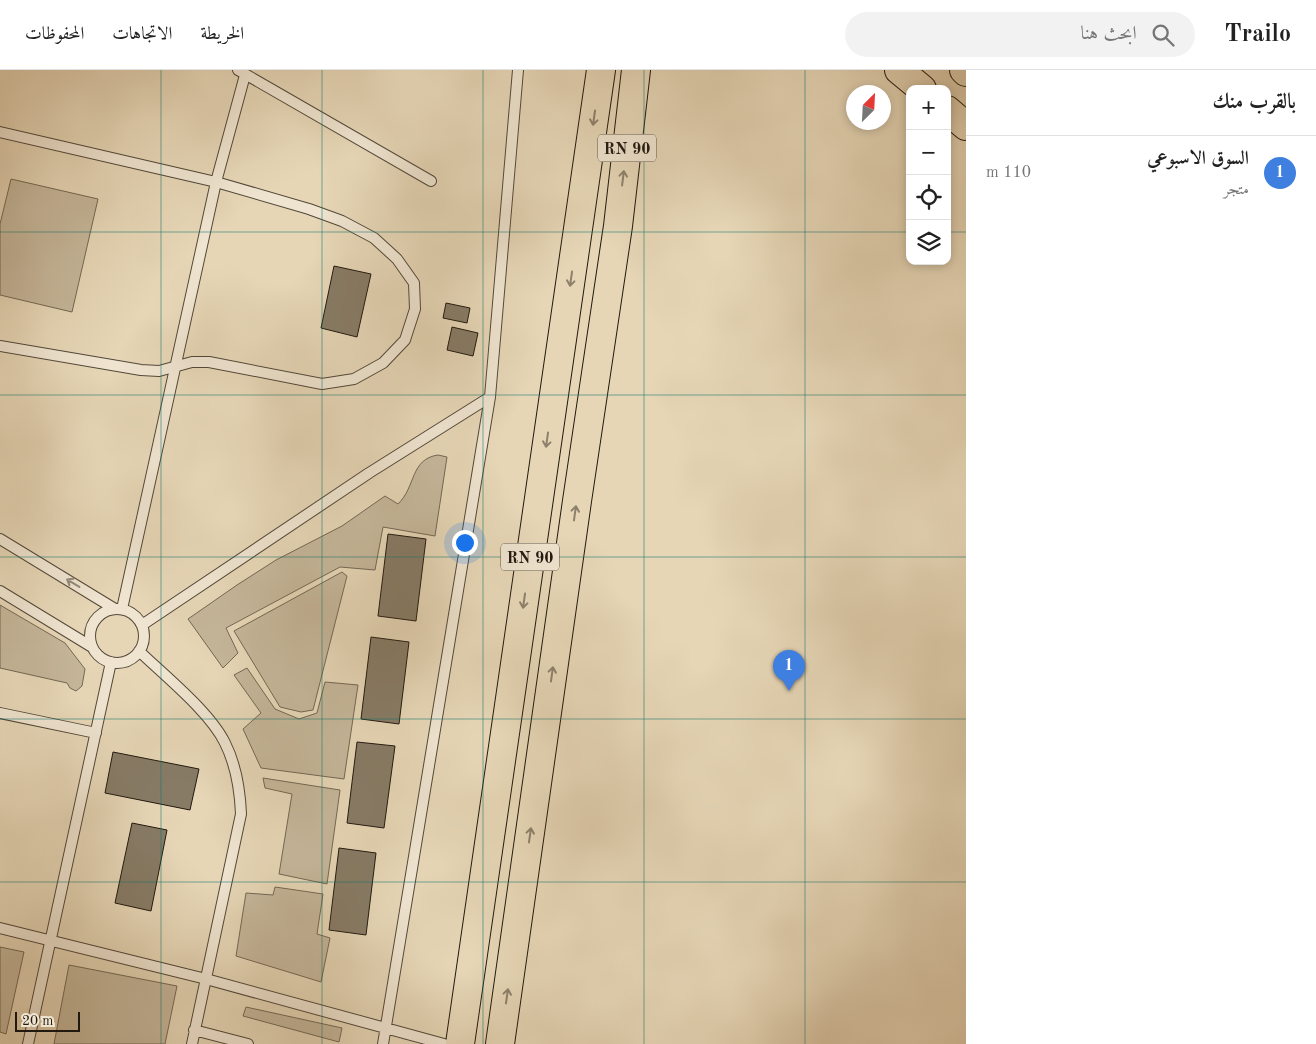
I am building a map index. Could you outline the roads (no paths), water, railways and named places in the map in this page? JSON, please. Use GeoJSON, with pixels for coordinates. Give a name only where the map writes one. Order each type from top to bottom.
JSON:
{"type":"FeatureCollection","features":[{"type":"Feature","properties":{"kind":"highway","name":"RN 90"},"geometry":{"type":"LineString","coordinates":[[460,1044],[601,70]]}},
{"type":"Feature","properties":{"kind":"highway","name":"RN 90"},"geometry":{"type":"LineString","coordinates":[[500,1044],[618,226],[636,70]]}},
{"type":"Feature","properties":{"kind":"highway"},"geometry":{"type":"LineString","coordinates":[[900,70],[917,85]]}},
{"type":"Feature","properties":{"kind":"highway"},"geometry":{"type":"LineString","coordinates":[[951,113],[966,126]]}},
{"type":"Feature","properties":{"kind":"lane"},"geometry":{"type":"LineString","coordinates":[[383,1044],[490,397],[518,70]]}},
{"type":"Feature","properties":{"kind":"lane"},"geometry":{"type":"LineString","coordinates":[[119,609],[242,72],[431,182]]}},
{"type":"Feature","properties":{"kind":"lane"},"geometry":{"type":"LineString","coordinates":[[0,132],[216,182],[342,220],[374,238],[396,259],[414,283],[415,309],[405,340],[383,363],[354,379],[322,384],[209,362],[192,362],[159,371],[141,370],[0,346]]}},
{"type":"Feature","properties":{"kind":"lane"},"geometry":{"type":"LineString","coordinates":[[142,625],[369,473],[490,397]]}},
{"type":"Feature","properties":{"kind":"lane"},"geometry":{"type":"LineString","coordinates":[[0,538],[119,609],[134,615],[142,625],[144,638],[139,651],[134,657],[127,661],[111,662],[97,654],[92,647],[0,591]]}},
{"type":"Feature","properties":{"kind":"lane"},"geometry":{"type":"LineString","coordinates":[[92,647],[90,637],[97,618],[105,612],[119,609]]}},
{"type":"Feature","properties":{"kind":"lane"},"geometry":{"type":"LineString","coordinates":[[139,651],[209,718],[225,742],[234,764],[240,791],[241,814],[192,1044]]}},
{"type":"Feature","properties":{"kind":"lane"},"geometry":{"type":"LineString","coordinates":[[28,1044],[111,662]]}},
{"type":"Feature","properties":{"kind":"lane"},"geometry":{"type":"LineString","coordinates":[[0,713],[96,733]]}},
{"type":"Feature","properties":{"kind":"lane"},"geometry":{"type":"LineString","coordinates":[[0,928],[206,979],[444,1044]]}},
{"type":"Feature","properties":{"kind":"lane"},"geometry":{"type":"LineString","coordinates":[[194,1030],[248,1044]]}},
{"type":"Feature","properties":{"kind":"place","name":"السوق الاسبوعي"},"geometry":{"type":"Point","coordinates":[789,691]}}]}
